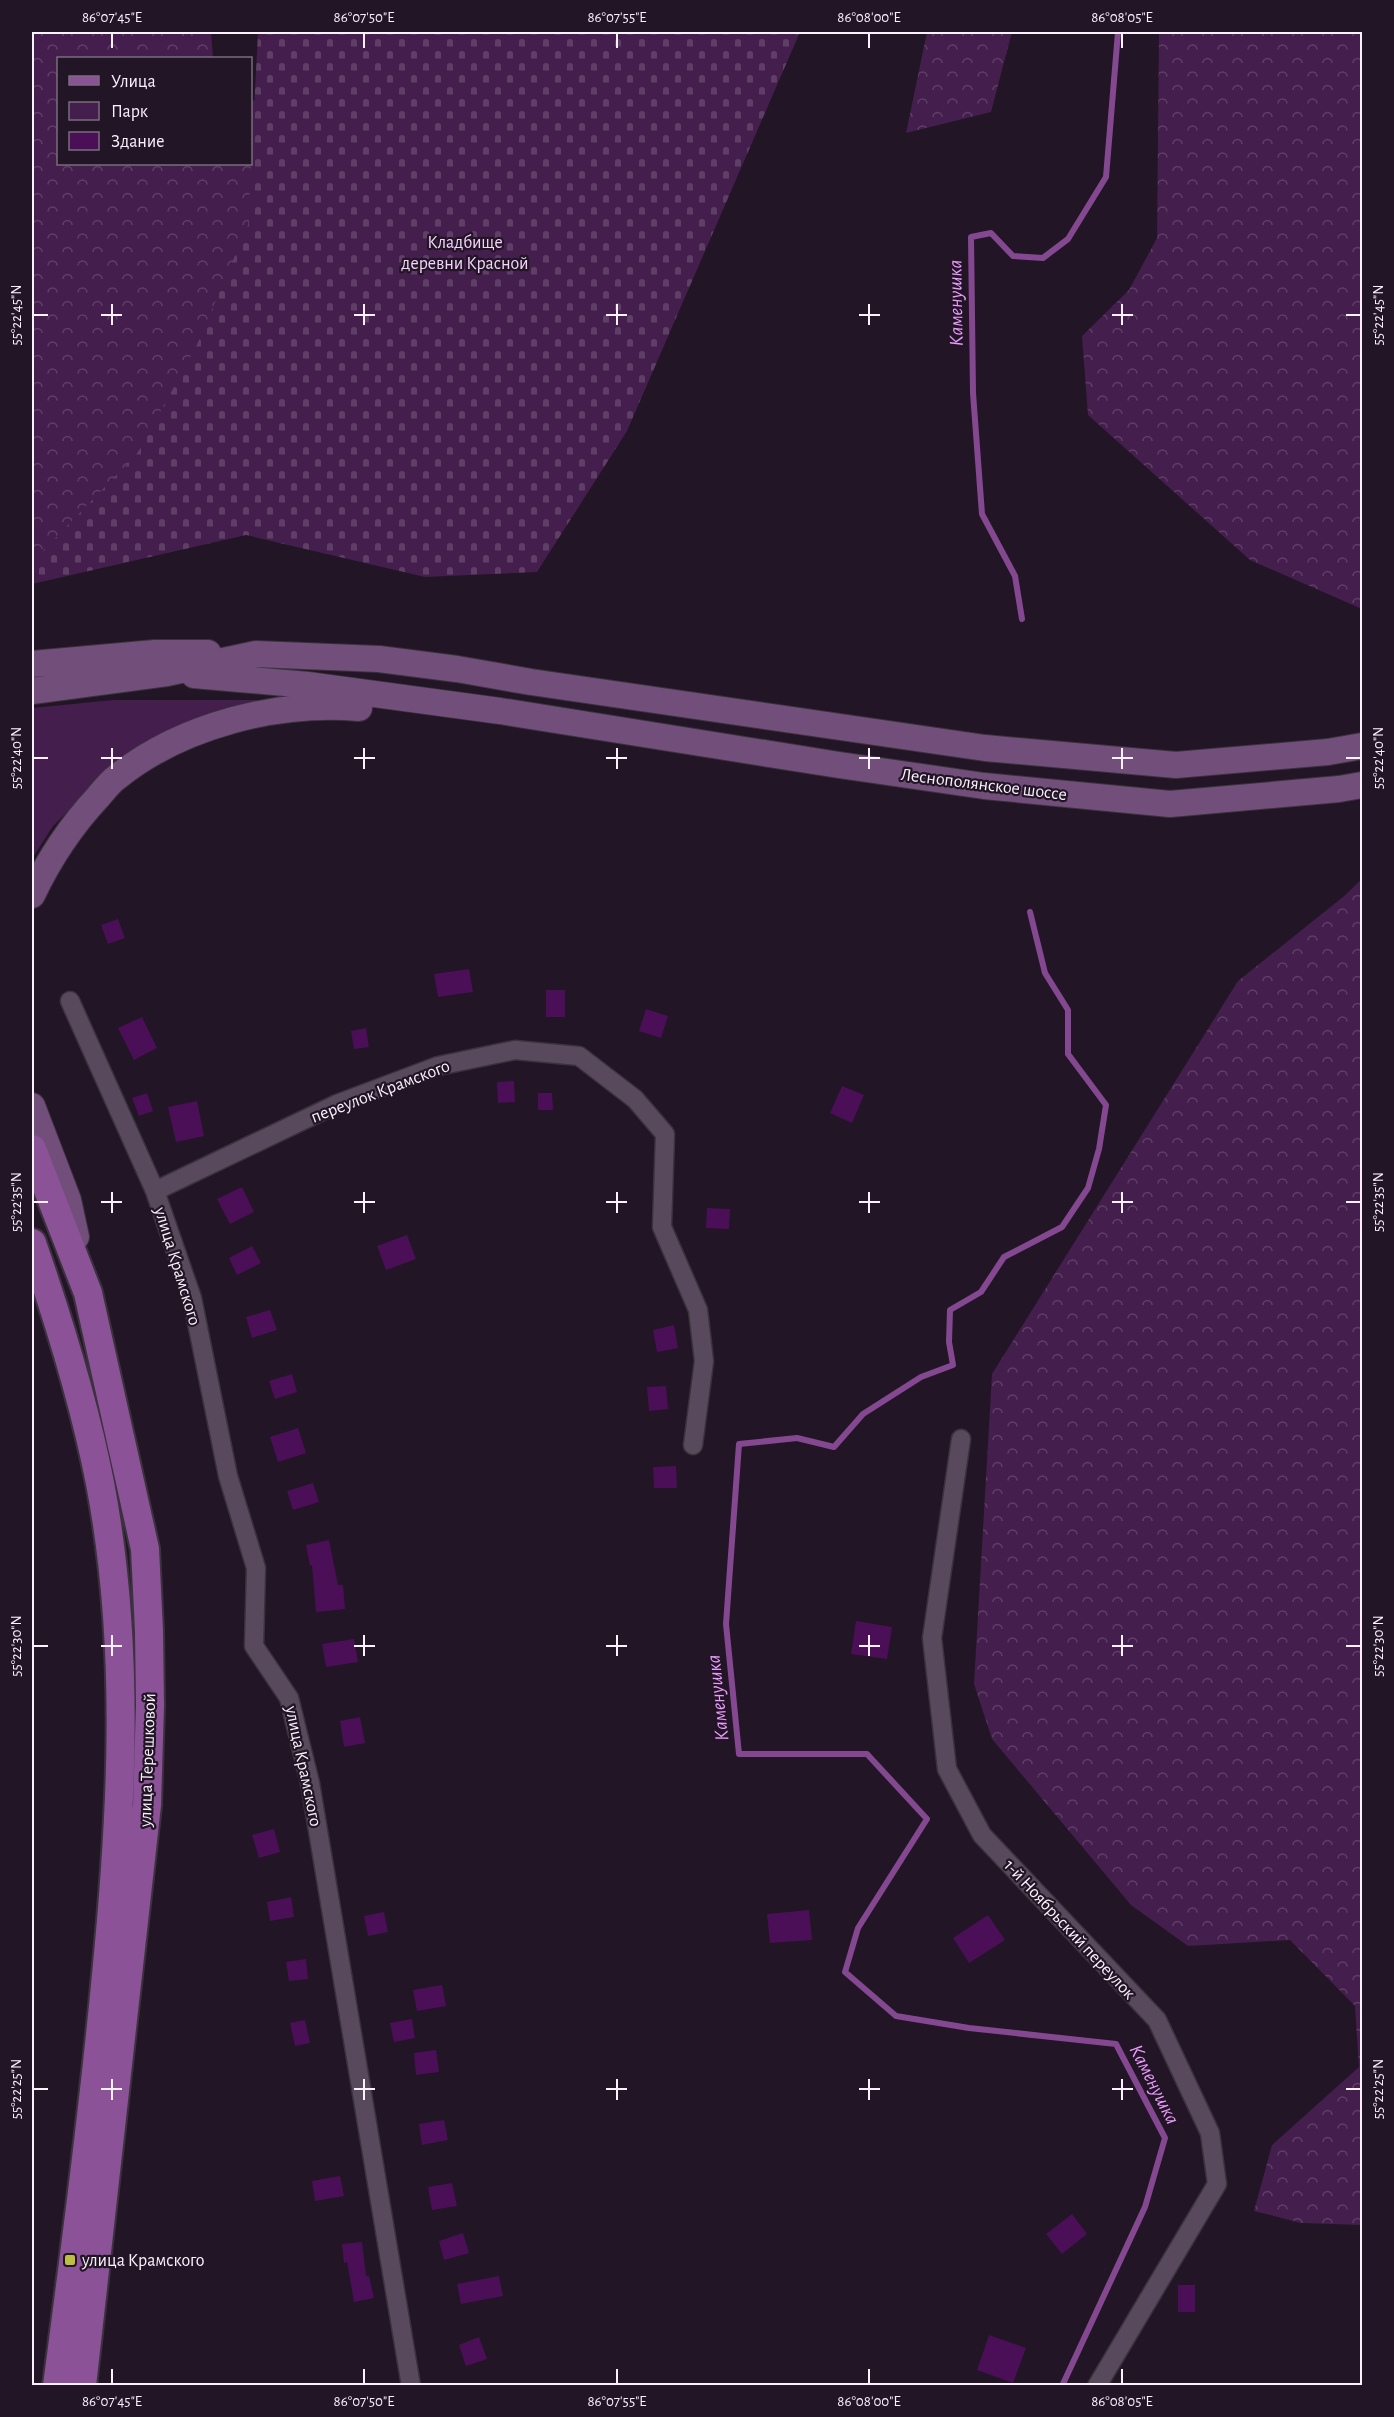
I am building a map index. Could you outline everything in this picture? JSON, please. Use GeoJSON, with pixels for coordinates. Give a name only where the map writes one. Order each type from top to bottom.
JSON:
{"type":"FeatureCollection","features":[{"type":"Feature","properties":{"kind":"main road"},"geometry":{"type":"LineString","coordinates":[[32,664],[155,653],[256,654]]}},
{"type":"Feature","properties":{"kind":"main road"},"geometry":{"type":"LineString","coordinates":[[32,691],[167,673],[256,654]]}},
{"type":"Feature","properties":{"kind":"main road","name":"Леснополянское шоссе"},"geometry":{"type":"LineString","coordinates":[[256,654],[379,659],[984,748],[1176,765],[1328,752],[1362,746]]}},
{"type":"Feature","properties":{"kind":"main road"},"geometry":{"type":"LineString","coordinates":[[167,673],[308,685],[500,711]]}},
{"type":"Feature","properties":{"kind":"main road"},"geometry":{"type":"LineString","coordinates":[[32,895],[50,858],[81,815],[116,777],[192,734],[245,717],[282,709],[329,705],[375,709],[500,711]]}},
{"type":"Feature","properties":{"kind":"main road","name":"Леснополянское шоссе"},"geometry":{"type":"LineString","coordinates":[[500,711],[973,785],[1170,804],[1362,785]]}},
{"type":"Feature","properties":{"kind":"main road"},"geometry":{"type":"LineString","coordinates":[[32,1106],[68,1200],[88,1293]]}},
{"type":"Feature","properties":{"kind":"main road","name":"улица Терешковой"},"geometry":{"type":"LineString","coordinates":[[32,1149],[88,1293],[145,1549],[150,1706],[147,1805],[82,2385]]}},
{"type":"Feature","properties":{"kind":"main road","name":"улица Терешковой"},"geometry":{"type":"LineString","coordinates":[[32,1243],[66,1341],[100,1484],[112,1574],[119,1660],[122,1749],[118,1842],[101,2024],[57,2385]]}},
{"type":"Feature","properties":{"kind":"street","name":"улица Крамского"},"geometry":{"type":"LineString","coordinates":[[70,1001],[155,1191],[192,1298],[228,1476],[256,1568],[254,1646],[289,1698],[310,1783],[411,2385]]}},
{"type":"Feature","properties":{"kind":"street","name":"переулок Крамского"},"geometry":{"type":"LineString","coordinates":[[155,1191],[337,1104],[438,1066],[515,1050],[579,1056],[635,1099],[665,1134],[662,1227],[698,1310],[704,1362],[693,1445]]}},
{"type":"Feature","properties":{"kind":"street","name":"1-й Ноябрьский переулок"},"geometry":{"type":"LineString","coordinates":[[961,1439],[933,1638],[947,1769],[982,1836],[1157,2020],[1210,2133],[1217,2184],[1097,2385]]}},
{"type":"Feature","properties":{"kind":"green space"},"geometry":{"type":"Polygon","coordinates":[[[32,32],[211,32],[213,57],[57,57],[57,165],[252,165],[252,100],[475,150],[122,508],[32,571],[32,32]]]}},
{"type":"Feature","properties":{"kind":"green space","name":"Кладбище деревни Красной"},"geometry":{"type":"Polygon","coordinates":[[[258,32],[800,32],[627,431],[537,572],[425,577],[246,535],[32,584],[32,562],[137,454],[196,347],[248,225],[258,32]]]}},
{"type":"Feature","properties":{"kind":"green space"},"geometry":{"type":"Polygon","coordinates":[[[927,32],[1012,32],[991,112],[906,133],[927,32]]]}},
{"type":"Feature","properties":{"kind":"green space"},"geometry":{"type":"Polygon","coordinates":[[[1159,32],[1362,32],[1362,609],[1250,560],[1088,415],[1082,336],[1129,290],[1157,238],[1159,32]]]}},
{"type":"Feature","properties":{"kind":"green space"},"geometry":{"type":"Polygon","coordinates":[[[113,700],[262,700],[185,728],[84,795],[53,826],[32,859],[32,708],[113,700]]]}},
{"type":"Feature","properties":{"kind":"green space"},"geometry":{"type":"Polygon","coordinates":[[[1362,879],[1362,2225],[1301,2223],[1254,2211],[1272,2145],[1359,2067],[1355,2006],[1290,1940],[1188,1946],[1131,1905],[992,1739],[974,1684],[992,1374],[1238,981],[1343,897],[1362,879]]]}},
{"type":"Feature","properties":{"kind":"building"},"geometry":{"type":"Polygon","coordinates":[[[118,919],[125,938],[108,944],[101,925],[118,919]]]}},
{"type":"Feature","properties":{"kind":"building"},"geometry":{"type":"Polygon","coordinates":[[[469,969],[473,992],[438,997],[434,974],[469,969]]]}},
{"type":"Feature","properties":{"kind":"building"},"geometry":{"type":"Polygon","coordinates":[[[546,990],[565,990],[565,1017],[546,1017],[546,990]]]}},
{"type":"Feature","properties":{"kind":"building"},"geometry":{"type":"Polygon","coordinates":[[[646,1009],[668,1016],[661,1038],[639,1031],[646,1009]]]}},
{"type":"Feature","properties":{"kind":"building"},"geometry":{"type":"Polygon","coordinates":[[[142,1017],[157,1048],[134,1060],[118,1028],[142,1017]]]}},
{"type":"Feature","properties":{"kind":"building"},"geometry":{"type":"Polygon","coordinates":[[[366,1028],[369,1047],[354,1049],[351,1031],[366,1028]]]}},
{"type":"Feature","properties":{"kind":"building"},"geometry":{"type":"Polygon","coordinates":[[[514,1081],[515,1102],[498,1103],[497,1082],[514,1081]]]}},
{"type":"Feature","properties":{"kind":"building"},"geometry":{"type":"Polygon","coordinates":[[[842,1086],[864,1095],[852,1123],[830,1113],[842,1086]]]}},
{"type":"Feature","properties":{"kind":"building"},"geometry":{"type":"Polygon","coordinates":[[[147,1093],[153,1111],[139,1116],[132,1098],[147,1093]]]}},
{"type":"Feature","properties":{"kind":"building"},"geometry":{"type":"Polygon","coordinates":[[[538,1093],[552,1093],[553,1110],[538,1110],[538,1093]]]}},
{"type":"Feature","properties":{"kind":"building"},"geometry":{"type":"Polygon","coordinates":[[[197,1101],[204,1136],[176,1142],[168,1107],[197,1101]]]}},
{"type":"Feature","properties":{"kind":"building"},"geometry":{"type":"Polygon","coordinates":[[[242,1187],[254,1212],[230,1224],[217,1199],[242,1187]]]}},
{"type":"Feature","properties":{"kind":"building"},"geometry":{"type":"Polygon","coordinates":[[[707,1208],[730,1209],[729,1229],[706,1228],[707,1208]]]}},
{"type":"Feature","properties":{"kind":"building"},"geometry":{"type":"Polygon","coordinates":[[[407,1235],[416,1259],[386,1270],[377,1246],[407,1235]]]}},
{"type":"Feature","properties":{"kind":"building"},"geometry":{"type":"Polygon","coordinates":[[[252,1246],[261,1263],[237,1275],[229,1258],[252,1246]]]}},
{"type":"Feature","properties":{"kind":"building"},"geometry":{"type":"Polygon","coordinates":[[[270,1310],[277,1330],[252,1338],[246,1317],[270,1310]]]}},
{"type":"Feature","properties":{"kind":"building"},"geometry":{"type":"Polygon","coordinates":[[[674,1325],[678,1348],[657,1352],[653,1330],[674,1325]]]}},
{"type":"Feature","properties":{"kind":"building"},"geometry":{"type":"Polygon","coordinates":[[[292,1374],[297,1392],[275,1399],[269,1381],[292,1374]]]}},
{"type":"Feature","properties":{"kind":"building"},"geometry":{"type":"Polygon","coordinates":[[[666,1386],[668,1409],[649,1411],[647,1387],[666,1386]]]}},
{"type":"Feature","properties":{"kind":"building"},"geometry":{"type":"Polygon","coordinates":[[[298,1428],[306,1453],[278,1462],[270,1437],[298,1428]]]}},
{"type":"Feature","properties":{"kind":"building"},"geometry":{"type":"Polygon","coordinates":[[[676,1466],[677,1488],[654,1488],[653,1467],[676,1466]]]}},
{"type":"Feature","properties":{"kind":"building"},"geometry":{"type":"Polygon","coordinates":[[[313,1483],[319,1502],[293,1510],[287,1491],[313,1483]]]}},
{"type":"Feature","properties":{"kind":"building"},"geometry":{"type":"Polygon","coordinates":[[[329,1540],[338,1585],[343,1585],[345,1609],[316,1612],[312,1565],[310,1566],[306,1545],[329,1540]]]}},
{"type":"Feature","properties":{"kind":"building"},"geometry":{"type":"Polygon","coordinates":[[[856,1621],[892,1627],[887,1659],[851,1654],[856,1621]]]}},
{"type":"Feature","properties":{"kind":"building"},"geometry":{"type":"Polygon","coordinates":[[[354,1639],[358,1662],[326,1667],[322,1644],[354,1639]]]}},
{"type":"Feature","properties":{"kind":"building"},"geometry":{"type":"Polygon","coordinates":[[[360,1717],[365,1743],[344,1747],[340,1721],[360,1717]]]}},
{"type":"Feature","properties":{"kind":"building"},"geometry":{"type":"Polygon","coordinates":[[[274,1829],[280,1852],[259,1858],[252,1835],[274,1829]]]}},
{"type":"Feature","properties":{"kind":"building"},"geometry":{"type":"Polygon","coordinates":[[[291,1897],[294,1917],[270,1921],[267,1902],[291,1897]]]}},
{"type":"Feature","properties":{"kind":"building"},"geometry":{"type":"Polygon","coordinates":[[[809,1910],[812,1940],[770,1943],[767,1914],[809,1910]]]}},
{"type":"Feature","properties":{"kind":"building"},"geometry":{"type":"Polygon","coordinates":[[[384,1912],[388,1932],[368,1936],[364,1916],[384,1912]]]}},
{"type":"Feature","properties":{"kind":"building"},"geometry":{"type":"Polygon","coordinates":[[[988,1915],[1005,1940],[969,1963],[953,1938],[988,1915]]]}},
{"type":"Feature","properties":{"kind":"building"},"geometry":{"type":"Polygon","coordinates":[[[306,1959],[308,1979],[289,1981],[286,1962],[306,1959]]]}},
{"type":"Feature","properties":{"kind":"building"},"geometry":{"type":"Polygon","coordinates":[[[442,1985],[446,2006],[417,2011],[413,1990],[442,1985]]]}},
{"type":"Feature","properties":{"kind":"building"},"geometry":{"type":"Polygon","coordinates":[[[412,2019],[415,2038],[394,2042],[390,2023],[412,2019]]]}},
{"type":"Feature","properties":{"kind":"building"},"geometry":{"type":"Polygon","coordinates":[[[305,2020],[310,2043],[295,2046],[290,2023],[305,2020]]]}},
{"type":"Feature","properties":{"kind":"building"},"geometry":{"type":"Polygon","coordinates":[[[436,2050],[439,2072],[416,2075],[414,2053],[436,2050]]]}},
{"type":"Feature","properties":{"kind":"building"},"geometry":{"type":"Polygon","coordinates":[[[444,2120],[448,2140],[422,2145],[419,2124],[444,2120]]]}},
{"type":"Feature","properties":{"kind":"building"},"geometry":{"type":"Polygon","coordinates":[[[340,2176],[344,2196],[315,2201],[312,2181],[340,2176]]]}},
{"type":"Feature","properties":{"kind":"building"},"geometry":{"type":"Polygon","coordinates":[[[452,2183],[457,2206],[432,2210],[428,2187],[452,2183]]]}},
{"type":"Feature","properties":{"kind":"building"},"geometry":{"type":"Polygon","coordinates":[[[1072,2214],[1087,2234],[1062,2254],[1046,2234],[1072,2214]]]}},
{"type":"Feature","properties":{"kind":"building"},"geometry":{"type":"Polygon","coordinates":[[[463,2233],[469,2253],[444,2260],[439,2241],[463,2233]]]}},
{"type":"Feature","properties":{"kind":"building"},"geometry":{"type":"Polygon","coordinates":[[[362,2242],[366,2276],[369,2276],[374,2298],[354,2302],[347,2262],[344,2263],[342,2244],[362,2242]]]}},
{"type":"Feature","properties":{"kind":"building"},"geometry":{"type":"Polygon","coordinates":[[[499,2276],[503,2296],[461,2304],[457,2284],[499,2276]]]}},
{"type":"Feature","properties":{"kind":"building"},"geometry":{"type":"Polygon","coordinates":[[[1178,2285],[1195,2285],[1195,2312],[1178,2312],[1178,2285]]]}},
{"type":"Feature","properties":{"kind":"building"},"geometry":{"type":"Polygon","coordinates":[[[989,2335],[1026,2348],[1013,2383],[977,2370],[989,2335]]]}},
{"type":"Feature","properties":{"kind":"building"},"geometry":{"type":"Polygon","coordinates":[[[479,2337],[487,2359],[466,2366],[459,2345],[479,2337]]]}},
{"type":"Feature","properties":{"kind":"waterway","name":"Каменушка"},"geometry":{"type":"LineString","coordinates":[[1022,619],[1015,576],[982,514],[973,393],[971,237],[991,233],[1013,256],[1043,258],[1068,239],[1106,177],[1118,32]]}},
{"type":"Feature","properties":{"kind":"waterway","name":"Каменушка"},"geometry":{"type":"LineString","coordinates":[[1030,912],[1045,973],[1068,1010],[1068,1054],[1106,1105],[1099,1149],[1088,1188],[1062,1227],[1004,1257],[981,1292],[950,1310],[949,1342],[953,1365],[921,1377],[863,1414],[834,1447],[797,1438],[739,1444],[726,1624],[739,1754],[867,1754],[927,1819],[858,1928],[845,1972],[896,2016],[969,2028],[1116,2044],[1165,2138],[1145,2207],[1062,2386]]}},
{"type":"Feature","properties":{"kind":"place","name":"улица Крамского"},"geometry":{"type":"Point","coordinates":[70,2260]}}]}
